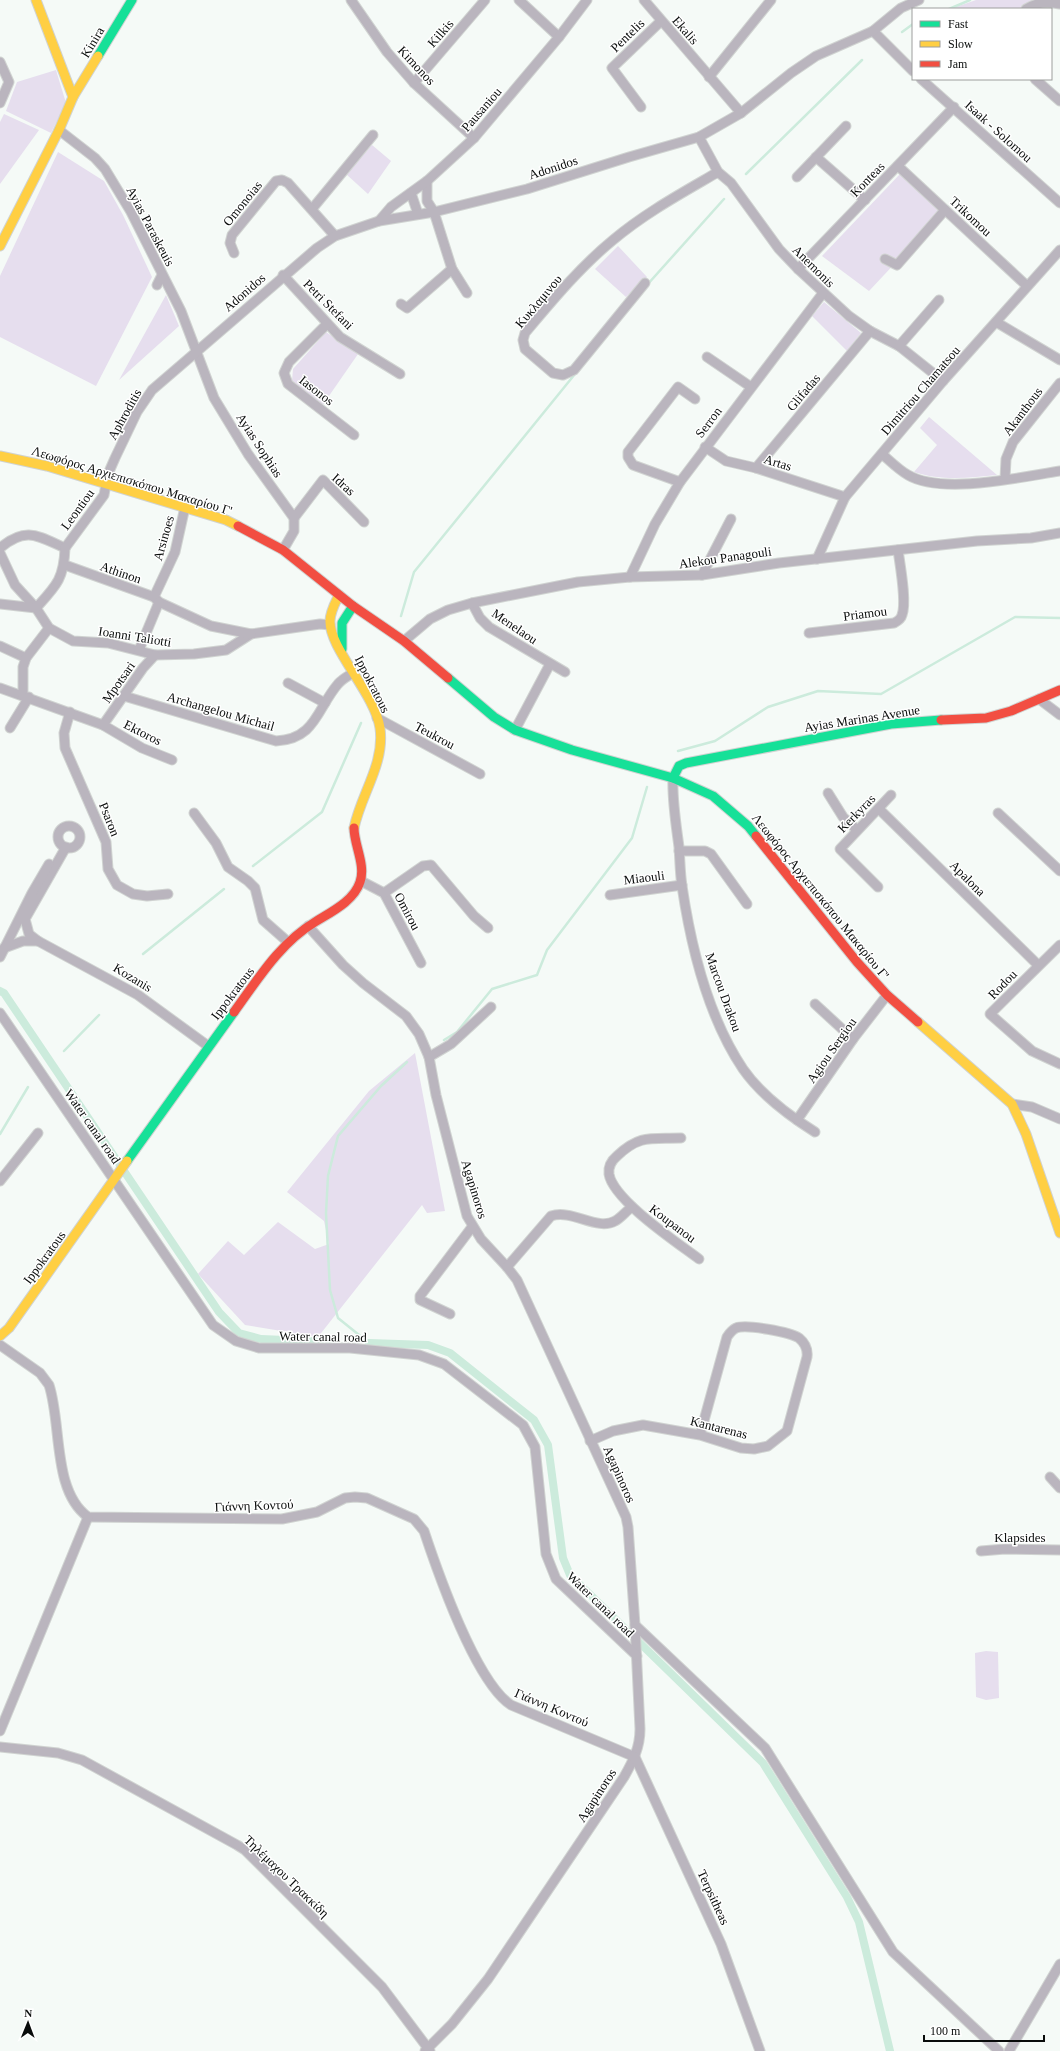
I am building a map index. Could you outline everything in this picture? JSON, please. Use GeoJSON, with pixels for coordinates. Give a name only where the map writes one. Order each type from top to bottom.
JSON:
{"type":"FeatureCollection","features":[{"type":"Feature","properties":{"kind":"main road"},"geometry":{"type":"LineString","coordinates":[[36,0],[73,97]]}},
{"type":"Feature","properties":{"kind":"main road","name":"Kinira"},"geometry":{"type":"LineString","coordinates":[[0,246],[59,130],[73,97],[132,0]]}},
{"type":"Feature","properties":{"kind":"main road","name":"Λεωφόρος Αρχιεπισκόπου Μακαρίου Γ'"},"geometry":{"type":"LineString","coordinates":[[0,456],[47,466],[107,483],[226,520],[256,534],[283,550],[353,606],[404,641],[494,717],[515,730],[572,750],[673,778],[713,796],[748,826],[861,967],[887,995],[1012,1104],[1026,1134],[1060,1233]]}},
{"type":"Feature","properties":{"kind":"main road"},"geometry":{"type":"LineString","coordinates":[[330,625],[332,613],[339,595]]}},
{"type":"Feature","properties":{"kind":"main road","name":"Ippokratous"},"geometry":{"type":"LineString","coordinates":[[342,652],[342,623],[353,606]]}},
{"type":"Feature","properties":{"kind":"main road","name":"Ippokratous"},"geometry":{"type":"LineString","coordinates":[[0,1336],[9,1328],[127,1163],[208,1046],[278,953],[288,942],[308,926],[355,892],[361,881],[353,830],[355,819],[376,768],[380,751],[380,727],[367,695],[332,634],[330,625]]}},
{"type":"Feature","properties":{"kind":"main road","name":"Ayias Marinas Avenue"},"geometry":{"type":"LineString","coordinates":[[673,778],[679,766],[686,764],[891,724],[932,720],[986,718],[1004,713],[1060,690]]}},
{"type":"Feature","properties":{"kind":"street","name":"Kimonos"},"geometry":{"type":"LineString","coordinates":[[352,0],[387,52],[414,83],[474,138]]}},
{"type":"Feature","properties":{"kind":"street","name":"Kilkis"},"geometry":{"type":"LineString","coordinates":[[414,83],[485,0]]}},
{"type":"Feature","properties":{"kind":"street"},"geometry":{"type":"LineString","coordinates":[[519,0],[559,38]]}},
{"type":"Feature","properties":{"kind":"street","name":"Pausaniou"},"geometry":{"type":"LineString","coordinates":[[379,221],[390,207],[427,181],[474,138],[559,38],[587,0]]}},
{"type":"Feature","properties":{"kind":"street","name":"Ekalis"},"geometry":{"type":"LineString","coordinates":[[644,0],[660,21],[741,113]]}},
{"type":"Feature","properties":{"kind":"street"},"geometry":{"type":"LineString","coordinates":[[709,76],[771,0]]}},
{"type":"Feature","properties":{"kind":"street","name":"Adonidos"},"geometry":{"type":"LineString","coordinates":[[197,350],[283,275],[317,248],[335,236],[379,221],[434,212],[527,189],[622,159],[699,137],[741,113],[791,73],[816,56],[873,31],[901,8],[919,0]]}},
{"type":"Feature","properties":{"kind":"street"},"geometry":{"type":"LineString","coordinates":[[1027,8],[1033,4],[1046,2],[1060,4]]}},
{"type":"Feature","properties":{"kind":"street","name":"Pentelis"},"geometry":{"type":"LineString","coordinates":[[642,107],[612,68],[660,21]]}},
{"type":"Feature","properties":{"kind":"street"},"geometry":{"type":"LineString","coordinates":[[873,31],[912,70]]}},
{"type":"Feature","properties":{"kind":"street"},"geometry":{"type":"LineString","coordinates":[[0,62],[9,82],[0,103]]}},
{"type":"Feature","properties":{"kind":"street","name":"Isaak - Solomou"},"geometry":{"type":"LineString","coordinates":[[922,80],[1060,203]]}},
{"type":"Feature","properties":{"kind":"street"},"geometry":{"type":"LineString","coordinates":[[1036,80],[1060,101]]}},
{"type":"Feature","properties":{"kind":"street","name":"Konteas"},"geometry":{"type":"LineString","coordinates":[[798,269],[954,107]]}},
{"type":"Feature","properties":{"kind":"street"},"geometry":{"type":"LineString","coordinates":[[797,177],[846,126]]}},
{"type":"Feature","properties":{"kind":"street","name":"Ayias Paraskeuis"},"geometry":{"type":"LineString","coordinates":[[59,130],[95,158],[105,169],[131,212],[181,311],[197,350]]}},
{"type":"Feature","properties":{"kind":"street"},"geometry":{"type":"LineString","coordinates":[[312,209],[373,135]]}},
{"type":"Feature","properties":{"kind":"street","name":"Anemonis"},"geometry":{"type":"LineString","coordinates":[[699,137],[718,172],[731,183],[779,249],[798,269],[823,294],[849,316],[870,331],[899,346],[943,381]]}},
{"type":"Feature","properties":{"kind":"street"},"geometry":{"type":"LineString","coordinates":[[816,157],[865,200]]}},
{"type":"Feature","properties":{"kind":"street","name":"Trikomou"},"geometry":{"type":"LineString","coordinates":[[898,166],[1027,286]]}},
{"type":"Feature","properties":{"kind":"street","name":"Κυκλαμινου"},"geometry":{"type":"LineString","coordinates":[[645,283],[574,370],[563,375],[553,373],[525,349],[523,340],[524,333],[568,284],[612,240],[649,213],[718,172]]}},
{"type":"Feature","properties":{"kind":"street","name":"Omonoias"},"geometry":{"type":"LineString","coordinates":[[234,253],[230,242],[232,235],[276,181],[282,180],[288,183],[335,236]]}},
{"type":"Feature","properties":{"kind":"street"},"geometry":{"type":"LineString","coordinates":[[427,181],[427,201],[434,212],[452,269],[467,293]]}},
{"type":"Feature","properties":{"kind":"street"},"geometry":{"type":"LineString","coordinates":[[411,193],[418,214]]}},
{"type":"Feature","properties":{"kind":"street"},"geometry":{"type":"LineString","coordinates":[[885,259],[897,265],[945,210]]}},
{"type":"Feature","properties":{"kind":"street","name":"Dimitriou Chamatsou"},"geometry":{"type":"LineString","coordinates":[[817,559],[845,497],[943,381],[1060,250]]}},
{"type":"Feature","properties":{"kind":"street"},"geometry":{"type":"LineString","coordinates":[[400,304],[407,308],[452,269]]}},
{"type":"Feature","properties":{"kind":"street"},"geometry":{"type":"LineString","coordinates":[[157,285],[162,275]]}},
{"type":"Feature","properties":{"kind":"street","name":"Petri Stefani"},"geometry":{"type":"LineString","coordinates":[[283,275],[340,337],[400,374]]}},
{"type":"Feature","properties":{"kind":"street","name":"Serron"},"geometry":{"type":"LineString","coordinates":[[630,577],[656,524],[680,482],[705,446],[823,294]]}},
{"type":"Feature","properties":{"kind":"street"},"geometry":{"type":"LineString","coordinates":[[899,346],[939,300]]}},
{"type":"Feature","properties":{"kind":"street"},"geometry":{"type":"LineString","coordinates":[[996,322],[1060,360]]}},
{"type":"Feature","properties":{"kind":"street","name":"Iasonos"},"geometry":{"type":"LineString","coordinates":[[327,324],[289,362],[284,374],[288,384],[354,435]]}},
{"type":"Feature","properties":{"kind":"street","name":"Glifadas"},"geometry":{"type":"LineString","coordinates":[[756,468],[870,331]]}},
{"type":"Feature","properties":{"kind":"street","name":"Aphroditis"},"geometry":{"type":"LineString","coordinates":[[107,483],[108,474],[137,412],[152,390],[197,350]]}},
{"type":"Feature","properties":{"kind":"street","name":"Ayias Sophias"},"geometry":{"type":"LineString","coordinates":[[197,350],[214,398],[248,454],[294,518]]}},
{"type":"Feature","properties":{"kind":"street"},"geometry":{"type":"LineString","coordinates":[[707,357],[751,387]]}},
{"type":"Feature","properties":{"kind":"street","name":"Akanthous"},"geometry":{"type":"LineString","coordinates":[[1005,479],[1006,460],[1013,442],[1060,383]]}},
{"type":"Feature","properties":{"kind":"street"},"geometry":{"type":"LineString","coordinates":[[680,482],[634,465],[628,457],[628,452],[678,387],[695,399]]}},
{"type":"Feature","properties":{"kind":"street","name":"Artas"},"geometry":{"type":"LineString","coordinates":[[705,446],[726,461],[756,468],[845,497]]}},
{"type":"Feature","properties":{"kind":"street"},"geometry":{"type":"LineString","coordinates":[[882,454],[908,476],[930,483],[974,483],[1060,472]]}},
{"type":"Feature","properties":{"kind":"street","name":"Idras"},"geometry":{"type":"LineString","coordinates":[[294,518],[323,480],[364,522]]}},
{"type":"Feature","properties":{"kind":"street","name":"Leontiou"},"geometry":{"type":"LineString","coordinates":[[65,548],[104,495],[107,483]]}},
{"type":"Feature","properties":{"kind":"street","name":"Arsinoes"},"geometry":{"type":"LineString","coordinates":[[139,650],[174,552],[185,508]]}},
{"type":"Feature","properties":{"kind":"street"},"geometry":{"type":"LineString","coordinates":[[283,550],[294,531],[294,518]]}},
{"type":"Feature","properties":{"kind":"street"},"geometry":{"type":"LineString","coordinates":[[702,575],[731,519]]}},
{"type":"Feature","properties":{"kind":"street","name":"Alekou Panagouli"},"geometry":{"type":"LineString","coordinates":[[404,641],[438,614],[472,603],[578,582],[630,577],[702,575],[778,563],[977,541],[1031,538],[1060,533]]}},
{"type":"Feature","properties":{"kind":"street"},"geometry":{"type":"LineString","coordinates":[[0,548],[11,539],[28,534],[36,534],[65,548],[65,566],[58,582],[36,608],[0,604]]}},
{"type":"Feature","properties":{"kind":"street","name":"Priamou"},"geometry":{"type":"LineString","coordinates":[[810,633],[894,624],[899,621],[902,617],[904,608],[898,550]]}},
{"type":"Feature","properties":{"kind":"street","name":"Ioanni Taliotti"},"geometry":{"type":"LineString","coordinates":[[0,553],[15,585],[36,608],[49,628],[73,641],[108,643],[155,655],[211,653],[226,650],[251,634],[307,625],[330,625]]}},
{"type":"Feature","properties":{"kind":"street","name":"Athinon"},"geometry":{"type":"LineString","coordinates":[[65,566],[157,599],[212,626],[251,634]]}},
{"type":"Feature","properties":{"kind":"street","name":"Menelaou"},"geometry":{"type":"LineString","coordinates":[[472,603],[480,618],[489,628],[565,672]]}},
{"type":"Feature","properties":{"kind":"street"},"geometry":{"type":"LineString","coordinates":[[10,728],[26,696],[23,667],[26,658],[49,628]]}},
{"type":"Feature","properties":{"kind":"street"},"geometry":{"type":"LineString","coordinates":[[0,646],[26,658]]}},
{"type":"Feature","properties":{"kind":"street","name":"Mpotsari"},"geometry":{"type":"LineString","coordinates":[[103,725],[143,668],[155,655]]}},
{"type":"Feature","properties":{"kind":"street"},"geometry":{"type":"LineString","coordinates":[[515,730],[550,664]]}},
{"type":"Feature","properties":{"kind":"street","name":"Archangelou Michail"},"geometry":{"type":"LineString","coordinates":[[124,696],[276,741],[296,738],[308,730],[339,683],[353,673]]}},
{"type":"Feature","properties":{"kind":"street"},"geometry":{"type":"LineString","coordinates":[[288,683],[325,703]]}},
{"type":"Feature","properties":{"kind":"street","name":"Ektoros"},"geometry":{"type":"LineString","coordinates":[[0,688],[26,696],[103,725],[142,748],[172,760]]}},
{"type":"Feature","properties":{"kind":"street"},"geometry":{"type":"LineString","coordinates":[[1039,699],[1060,715]]}},
{"type":"Feature","properties":{"kind":"street","name":"Psaron"},"geometry":{"type":"LineString","coordinates":[[70,712],[64,733],[65,748],[106,842],[108,869],[117,885],[133,894],[147,896],[168,894]]}},
{"type":"Feature","properties":{"kind":"street","name":"Teukrou"},"geometry":{"type":"LineString","coordinates":[[377,718],[480,774]]}},
{"type":"Feature","properties":{"kind":"street","name":"Marcou Drakou"},"geometry":{"type":"LineString","coordinates":[[673,778],[682,885],[697,964],[713,1008],[732,1050],[761,1091],[797,1120],[815,1132]]}},
{"type":"Feature","properties":{"kind":"street"},"geometry":{"type":"LineString","coordinates":[[828,793],[843,817],[857,830]]}},
{"type":"Feature","properties":{"kind":"street","name":"Kerkyras"},"geometry":{"type":"LineString","coordinates":[[878,887],[840,849],[892,796]]}},
{"type":"Feature","properties":{"kind":"street","name":"Apalona"},"geometry":{"type":"LineString","coordinates":[[879,809],[1038,965]]}},
{"type":"Feature","properties":{"kind":"street"},"geometry":{"type":"LineString","coordinates":[[998,813],[1058,865]]}},
{"type":"Feature","properties":{"kind":"street"},"geometry":{"type":"LineString","coordinates":[[194,814],[216,843],[228,867],[248,881],[255,888],[263,920],[288,942]]}},
{"type":"Feature","properties":{"kind":"street","name":"Kozanis"},"geometry":{"type":"LineString","coordinates":[[4,948],[32,893],[63,846],[25,919],[29,934],[38,941],[138,995],[208,1046]]}},
{"type":"Feature","properties":{"kind":"street"},"geometry":{"type":"LineString","coordinates":[[679,851],[705,851],[711,854],[747,904]]}},
{"type":"Feature","properties":{"kind":"street"},"geometry":{"type":"LineString","coordinates":[[384,893],[423,866],[431,865],[474,916],[488,928]]}},
{"type":"Feature","properties":{"kind":"street","name":"Omirou"},"geometry":{"type":"LineString","coordinates":[[361,881],[384,893],[421,963]]}},
{"type":"Feature","properties":{"kind":"street","name":"Miaouli"},"geometry":{"type":"LineString","coordinates":[[610,895],[682,885]]}},
{"type":"Feature","properties":{"kind":"street","name":"Agapinoros"},"geometry":{"type":"LineString","coordinates":[[308,926],[343,965],[363,983],[406,1016],[419,1034],[429,1056],[459,1188],[467,1216],[472,1227],[517,1280],[627,1522],[636,1628],[640,1729],[639,1746],[635,1757],[624,1777],[488,1979],[452,2024],[428,2050]]}},
{"type":"Feature","properties":{"kind":"street"},"geometry":{"type":"LineString","coordinates":[[0,957],[4,948],[23,941],[38,941]]}},
{"type":"Feature","properties":{"kind":"street","name":"Rodou"},"geometry":{"type":"LineString","coordinates":[[1059,1061],[1032,1051],[990,1014],[1038,965],[1060,945]]}},
{"type":"Feature","properties":{"kind":"street","name":"Agiou Sergiou"},"geometry":{"type":"LineString","coordinates":[[797,1120],[887,995]]}},
{"type":"Feature","properties":{"kind":"street"},"geometry":{"type":"LineString","coordinates":[[815,1004],[854,1039]]}},
{"type":"Feature","properties":{"kind":"street"},"geometry":{"type":"LineString","coordinates":[[429,1056],[451,1044],[491,1007]]}},
{"type":"Feature","properties":{"kind":"street","name":"Water canal road"},"geometry":{"type":"LineString","coordinates":[[0,1013],[117,1177],[213,1326],[236,1341],[259,1348],[350,1348],[419,1355],[444,1364],[523,1425],[535,1447],[546,1554],[556,1579],[637,1653]]}},
{"type":"Feature","properties":{"kind":"street"},"geometry":{"type":"LineString","coordinates":[[1012,1104],[1032,1107],[1060,1119]]}},
{"type":"Feature","properties":{"kind":"street"},"geometry":{"type":"LineString","coordinates":[[0,1181],[38,1133]]}},
{"type":"Feature","properties":{"kind":"street","name":"Koupanou"},"geometry":{"type":"LineString","coordinates":[[681,1138],[636,1140],[629,1144],[612,1160],[609,1173],[611,1179],[632,1207],[699,1258]]}},
{"type":"Feature","properties":{"kind":"street","name":"Koupanou"},"geometry":{"type":"LineString","coordinates":[[507,1267],[551,1216],[557,1214],[567,1214],[593,1222],[607,1223],[614,1221],[632,1207]]}},
{"type":"Feature","properties":{"kind":"street"},"geometry":{"type":"LineString","coordinates":[[450,1314],[420,1300],[420,1296],[472,1227]]}},
{"type":"Feature","properties":{"kind":"street","name":"Kantarenas"},"geometry":{"type":"LineString","coordinates":[[590,1441],[613,1431],[643,1425],[700,1435],[741,1448],[754,1449],[768,1446],[778,1440],[787,1431],[807,1357],[806,1348],[803,1342],[792,1335],[748,1326],[735,1328],[727,1337],[700,1435]]}},
{"type":"Feature","properties":{"kind":"street"},"geometry":{"type":"LineString","coordinates":[[0,1345],[37,1370],[49,1385],[52,1394],[65,1483],[82,1511],[88,1517],[0,1730]]}},
{"type":"Feature","properties":{"kind":"street"},"geometry":{"type":"LineString","coordinates":[[1050,1477],[1060,1488]]}},
{"type":"Feature","properties":{"kind":"street","name":"Γιάννη Κοντού"},"geometry":{"type":"LineString","coordinates":[[88,1517],[282,1519],[317,1512],[345,1498],[367,1498],[414,1519],[420,1525],[462,1630],[499,1696],[511,1705],[635,1757]]}},
{"type":"Feature","properties":{"kind":"street","name":"Klapsides"},"geometry":{"type":"LineString","coordinates":[[981,1551],[1005,1549],[1060,1550]]}},
{"type":"Feature","properties":{"kind":"street"},"geometry":{"type":"LineString","coordinates":[[636,1628],[765,1748],[893,1952],[1000,2051]]}},
{"type":"Feature","properties":{"kind":"street","name":"Τηλέμαχου Τρακκίδη"},"geometry":{"type":"LineString","coordinates":[[0,1747],[58,1753],[82,1760],[245,1850],[382,1987],[428,2050]]}},
{"type":"Feature","properties":{"kind":"street","name":"Terpsitheas"},"geometry":{"type":"LineString","coordinates":[[635,1757],[721,1944],[760,2051]]}},
{"type":"Feature","properties":{"kind":"street"},"geometry":{"type":"LineString","coordinates":[[1009,2051],[1060,1964]]}},
{"type":"Feature","properties":{"kind":"shaded area"},"geometry":{"type":"Polygon","coordinates":[[[976,0],[1055,0],[1029,8],[953,8],[976,0]]]}},
{"type":"Feature","properties":{"kind":"shaded area"},"geometry":{"type":"Polygon","coordinates":[[[56,70],[66,103],[51,133],[6,111],[17,82],[56,70]]]}},
{"type":"Feature","properties":{"kind":"shaded area"},"geometry":{"type":"Polygon","coordinates":[[[4,114],[39,130],[0,184],[0,122],[4,114]]]}},
{"type":"Feature","properties":{"kind":"shaded area"},"geometry":{"type":"Polygon","coordinates":[[[372,145],[391,161],[368,194],[346,174],[372,145]]]}},
{"type":"Feature","properties":{"kind":"shaded area"},"geometry":{"type":"Polygon","coordinates":[[[58,152],[104,181],[123,215],[152,277],[96,386],[0,337],[0,276],[58,152]]]}},
{"type":"Feature","properties":{"kind":"shaded area"},"geometry":{"type":"Polygon","coordinates":[[[901,173],[943,212],[869,291],[822,256],[901,173]]]}},
{"type":"Feature","properties":{"kind":"shaded area"},"geometry":{"type":"Polygon","coordinates":[[[618,246],[647,277],[626,297],[595,269],[618,246]]]}},
{"type":"Feature","properties":{"kind":"shaded area"},"geometry":{"type":"Polygon","coordinates":[[[166,295],[179,326],[119,380],[166,295]]]}},
{"type":"Feature","properties":{"kind":"shaded area"},"geometry":{"type":"Polygon","coordinates":[[[824,302],[861,333],[847,351],[812,316],[824,302]]]}},
{"type":"Feature","properties":{"kind":"shaded area"},"geometry":{"type":"Polygon","coordinates":[[[326,332],[358,354],[322,406],[292,381],[293,369],[326,332]]]}},
{"type":"Feature","properties":{"kind":"shaded area"},"geometry":{"type":"Polygon","coordinates":[[[929,417],[997,475],[966,478],[945,478],[914,472],[937,445],[920,428],[929,417]]]}},
{"type":"Feature","properties":{"kind":"shaded area"},"geometry":{"type":"Polygon","coordinates":[[[415,1053],[445,1211],[427,1213],[422,1205],[318,1337],[245,1325],[198,1274],[228,1241],[244,1255],[278,1222],[315,1249],[329,1244],[324,1221],[287,1192],[369,1091],[415,1053]]]}},
{"type":"Feature","properties":{"kind":"shaded area"},"geometry":{"type":"Polygon","coordinates":[[[986,1651],[998,1652],[999,1698],[986,1700],[976,1697],[975,1653],[986,1651]]]}},
{"type":"Feature","properties":{"kind":"waterway"},"geometry":{"type":"LineString","coordinates":[[951,8],[970,0]]}},
{"type":"Feature","properties":{"kind":"waterway"},"geometry":{"type":"LineString","coordinates":[[902,32],[912,25]]}},
{"type":"Feature","properties":{"kind":"waterway"},"geometry":{"type":"LineString","coordinates":[[746,174],[862,60]]}},
{"type":"Feature","properties":{"kind":"waterway"},"geometry":{"type":"LineString","coordinates":[[647,285],[724,199]]}},
{"type":"Feature","properties":{"kind":"waterway"},"geometry":{"type":"LineString","coordinates":[[401,616],[414,572],[575,374]]}},
{"type":"Feature","properties":{"kind":"waterway"},"geometry":{"type":"LineString","coordinates":[[678,751],[715,741],[768,707],[818,691],[881,694],[1015,617],[1060,618]]}},
{"type":"Feature","properties":{"kind":"waterway"},"geometry":{"type":"LineString","coordinates":[[253,866],[322,812],[361,723]]}},
{"type":"Feature","properties":{"kind":"waterway"},"geometry":{"type":"LineString","coordinates":[[444,1040],[457,1032],[492,989],[537,975],[547,950],[632,838],[647,787]]}},
{"type":"Feature","properties":{"kind":"waterway"},"geometry":{"type":"LineString","coordinates":[[143,954],[224,889]]}},
{"type":"Feature","properties":{"kind":"waterway"},"geometry":{"type":"LineString","coordinates":[[0,991],[4,993],[219,1312],[239,1333],[261,1339],[334,1342]]}},
{"type":"Feature","properties":{"kind":"waterway"},"geometry":{"type":"LineString","coordinates":[[64,1051],[99,1015]]}},
{"type":"Feature","properties":{"kind":"waterway"},"geometry":{"type":"LineString","coordinates":[[369,1343],[338,1318],[330,1290],[326,1213],[328,1176],[338,1136],[381,1086],[407,1062]]}},
{"type":"Feature","properties":{"kind":"waterway"},"geometry":{"type":"LineString","coordinates":[[0,1134],[28,1087]]}},
{"type":"Feature","properties":{"kind":"waterway"},"geometry":{"type":"LineString","coordinates":[[369,1343],[428,1345],[450,1353],[534,1420],[548,1445],[563,1558],[570,1575],[763,1763],[847,1897],[859,1922],[890,2051]]}},
{"type":"Feature","properties":{"kind":"traffic: fast"},"geometry":{"type":"LineString","coordinates":[[98,56],[132,0]]}},
{"type":"Feature","properties":{"kind":"traffic: fast"},"geometry":{"type":"LineString","coordinates":[[342,649],[342,623],[353,606]]}},
{"type":"Feature","properties":{"kind":"traffic: fast"},"geometry":{"type":"LineString","coordinates":[[448,678],[494,717],[515,730],[572,750],[673,778],[713,796],[748,826],[756,836]]}},
{"type":"Feature","properties":{"kind":"traffic: fast"},"geometry":{"type":"LineString","coordinates":[[673,778],[679,766],[686,763],[891,724],[941,720]]}},
{"type":"Feature","properties":{"kind":"traffic: fast"},"geometry":{"type":"LineString","coordinates":[[127,1161],[234,1012]]}},
{"type":"Feature","properties":{"kind":"traffic: slow"},"geometry":{"type":"LineString","coordinates":[[36,0],[73,97]]}},
{"type":"Feature","properties":{"kind":"traffic: slow"},"geometry":{"type":"LineString","coordinates":[[0,246],[59,130],[73,97],[98,56]]}},
{"type":"Feature","properties":{"kind":"traffic: slow"},"geometry":{"type":"LineString","coordinates":[[0,456],[47,466],[226,520],[238,526]]}},
{"type":"Feature","properties":{"kind":"traffic: slow"},"geometry":{"type":"LineString","coordinates":[[339,595],[331,614],[330,621],[332,632],[344,658],[370,701],[380,728],[381,741],[376,766],[357,815],[354,828]]}},
{"type":"Feature","properties":{"kind":"traffic: slow"},"geometry":{"type":"LineString","coordinates":[[918,1022],[1012,1104],[1026,1134],[1060,1233]]}},
{"type":"Feature","properties":{"kind":"traffic: slow"},"geometry":{"type":"LineString","coordinates":[[0,1336],[9,1328],[127,1161]]}},
{"type":"Feature","properties":{"kind":"traffic: jam"},"geometry":{"type":"LineString","coordinates":[[238,526],[283,550],[353,606],[404,641],[448,678]]}},
{"type":"Feature","properties":{"kind":"traffic: jam"},"geometry":{"type":"LineString","coordinates":[[941,720],[986,718],[1011,711],[1060,690]]}},
{"type":"Feature","properties":{"kind":"traffic: jam"},"geometry":{"type":"LineString","coordinates":[[234,1012],[270,962],[280,951],[302,931],[335,910],[353,895],[357,889],[360,882],[362,869],[354,828]]}},
{"type":"Feature","properties":{"kind":"traffic: jam"},"geometry":{"type":"LineString","coordinates":[[756,836],[857,962],[887,995],[918,1022]]}}]}
